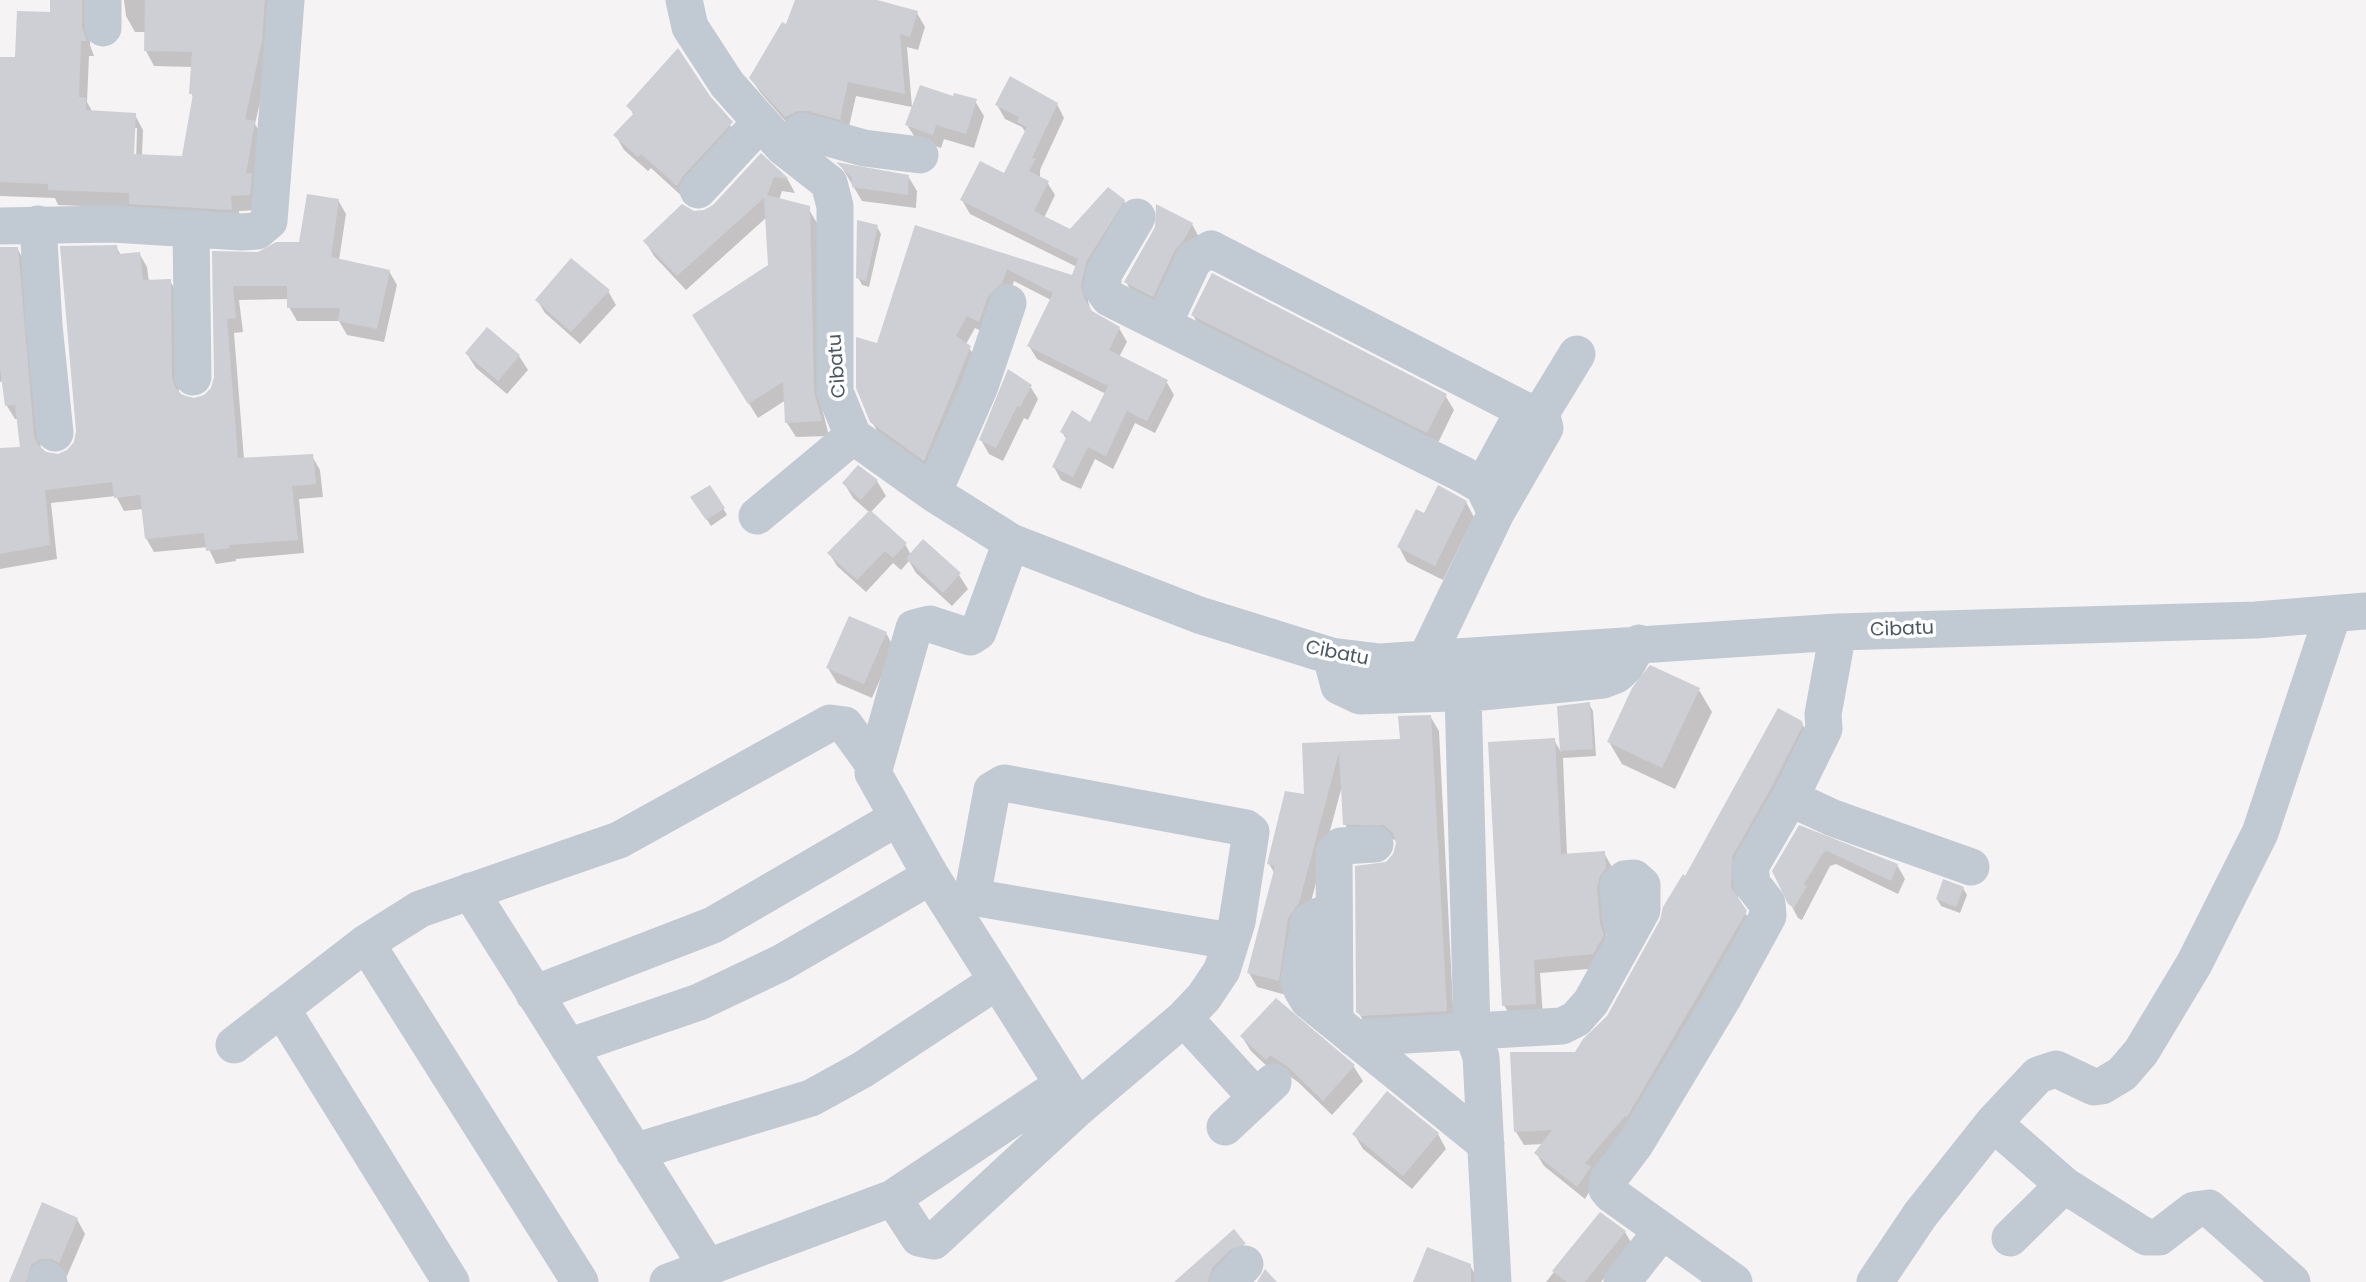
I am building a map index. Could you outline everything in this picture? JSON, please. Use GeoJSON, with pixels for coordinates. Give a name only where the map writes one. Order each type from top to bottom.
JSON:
{"type":"FeatureCollection","features":[{"type":"Feature","properties":{"kind":"street"},"geometry":{"type":"LineString","coordinates":[[0,226],[112,224],[191,231],[257,231],[269,221],[286,0]]}},
{"type":"Feature","properties":{"kind":"street","name":"Cibatu"},"geometry":{"type":"LineString","coordinates":[[684,0],[690,27],[727,84],[772,134],[830,183],[835,206],[835,392],[853,436],[933,493],[1011,542],[1199,615],[1331,656],[1380,662],[1838,632],[2256,620],[2350,612]]}},
{"type":"Feature","properties":{"kind":"street"},"geometry":{"type":"LineString","coordinates":[[698,190],[772,134],[803,131],[864,148],[920,155]]}},
{"type":"Feature","properties":{"kind":"street"},"geometry":{"type":"LineString","coordinates":[[1137,218],[1104,273],[1102,288],[1109,298],[1489,499]]}},
{"type":"Feature","properties":{"kind":"street"},"geometry":{"type":"LineString","coordinates":[[38,224],[44,325],[55,433]]}},
{"type":"Feature","properties":{"kind":"street"},"geometry":{"type":"LineString","coordinates":[[191,231],[193,377]]}},
{"type":"Feature","properties":{"kind":"street"},"geometry":{"type":"LineString","coordinates":[[1163,325],[1194,260],[1211,250],[1533,412],[1545,428],[1489,499],[1426,659]]}},
{"type":"Feature","properties":{"kind":"street"},"geometry":{"type":"LineString","coordinates":[[933,493],[980,386],[1008,303]]}},
{"type":"Feature","properties":{"kind":"street"},"geometry":{"type":"LineString","coordinates":[[1533,412],[1577,354]]}},
{"type":"Feature","properties":{"kind":"street"},"geometry":{"type":"LineString","coordinates":[[757,516],[853,436]]}},
{"type":"Feature","properties":{"kind":"street"},"geometry":{"type":"LineString","coordinates":[[1011,542],[978,632],[970,637],[930,624],[914,628],[874,765],[876,781],[931,876],[963,903],[997,981],[1070,1096]]}},
{"type":"Feature","properties":{"kind":"street"},"geometry":{"type":"LineString","coordinates":[[1875,1282],[1920,1215],[1993,1123],[2045,1071],[2056,1069],[2094,1087],[2102,1086],[2122,1074],[2141,1052],[2194,964],[2260,833],[2350,612]]}},
{"type":"Feature","properties":{"kind":"street"},"geometry":{"type":"LineString","coordinates":[[1734,1282],[1611,1194],[1607,1189],[1608,1180],[1643,1131],[1768,916],[1767,903],[1752,884],[1750,867],[1790,798],[1824,729],[1823,714],[1838,632]]}},
{"type":"Feature","properties":{"kind":"street"},"geometry":{"type":"LineString","coordinates":[[1331,656],[1339,686],[1360,696],[1473,692],[1603,680],[1616,676],[1626,666],[1639,643]]}},
{"type":"Feature","properties":{"kind":"street"},"geometry":{"type":"LineString","coordinates":[[1473,692],[1482,1039],[1493,1282]]}},
{"type":"Feature","properties":{"kind":"street"},"geometry":{"type":"LineString","coordinates":[[234,1045],[366,943],[420,909],[620,840],[830,723],[845,725],[874,765]]}},
{"type":"Feature","properties":{"kind":"street"},"geometry":{"type":"LineString","coordinates":[[668,1282],[893,1198],[1070,1096],[1184,1018],[1204,997],[1222,970],[1237,922],[1251,832],[1246,828],[1004,783],[992,790],[963,903]]}},
{"type":"Feature","properties":{"kind":"street"},"geometry":{"type":"LineString","coordinates":[[1790,798],[1833,818],[1972,867]]}},
{"type":"Feature","properties":{"kind":"street"},"geometry":{"type":"LineString","coordinates":[[534,993],[712,925],[897,818]]}},
{"type":"Feature","properties":{"kind":"street"},"geometry":{"type":"LineString","coordinates":[[1375,844],[1336,848],[1332,916],[1345,1029],[1486,1143]]}},
{"type":"Feature","properties":{"kind":"street"},"geometry":{"type":"LineString","coordinates":[[568,1047],[711,997],[781,964],[931,876]]}},
{"type":"Feature","properties":{"kind":"street"},"geometry":{"type":"LineString","coordinates":[[470,891],[708,1268]]}},
{"type":"Feature","properties":{"kind":"street"},"geometry":{"type":"LineString","coordinates":[[963,903],[1230,941]]}},
{"type":"Feature","properties":{"kind":"street"},"geometry":{"type":"LineString","coordinates":[[1345,1029],[1482,1039],[1562,1026],[1576,1019],[1591,1002],[1629,932]]}},
{"type":"Feature","properties":{"kind":"street"},"geometry":{"type":"LineString","coordinates":[[366,943],[580,1282]]}},
{"type":"Feature","properties":{"kind":"street"},"geometry":{"type":"LineString","coordinates":[[634,1152],[811,1098],[862,1070],[997,981]]}},
{"type":"Feature","properties":{"kind":"street"},"geometry":{"type":"LineString","coordinates":[[281,1008],[451,1282]]}},
{"type":"Feature","properties":{"kind":"street"},"geometry":{"type":"LineString","coordinates":[[1184,1018],[1265,1089],[1225,1127]]}},
{"type":"Feature","properties":{"kind":"street"},"geometry":{"type":"LineString","coordinates":[[893,1198],[919,1238],[934,1241],[1070,1096]]}},
{"type":"Feature","properties":{"kind":"street"},"geometry":{"type":"LineString","coordinates":[[1993,1123],[2064,1185],[2152,1239],[2159,1237],[2194,1210],[2209,1208],[2292,1282]]}},
{"type":"Feature","properties":{"kind":"street"},"geometry":{"type":"LineString","coordinates":[[2010,1238],[2064,1185]]}},
{"type":"Feature","properties":{"kind":"street"},"geometry":{"type":"LineString","coordinates":[[1622,1282],[1662,1231]]}},
{"type":"Feature","properties":{"kind":"building"},"geometry":{"type":"Polygon","coordinates":[[[50,0],[82,0],[82,28],[87,41],[81,41],[79,97],[86,98],[86,110],[136,113],[134,154],[182,156],[193,94],[189,94],[192,52],[144,51],[145,0],[265,0],[262,41],[245,119],[255,121],[246,174],[252,173],[250,195],[231,196],[232,210],[129,204],[129,193],[48,190],[48,184],[0,182],[0,57],[15,57],[17,11],[50,12],[50,0]]]}},
{"type":"Feature","properties":{"kind":"building"},"geometry":{"type":"Polygon","coordinates":[[[795,0],[877,0],[918,11],[910,37],[900,34],[905,94],[848,82],[840,119],[844,121],[808,111],[798,111],[785,117],[749,78],[782,22],[786,24],[795,0]]]}},
{"type":"Feature","properties":{"kind":"building"},"geometry":{"type":"Polygon","coordinates":[[[678,48],[710,96],[733,122],[677,186],[641,154],[638,157],[613,135],[634,113],[626,106],[678,48]]]}},
{"type":"Feature","properties":{"kind":"building"},"geometry":{"type":"Polygon","coordinates":[[[1010,76],[1058,103],[1032,158],[1036,158],[1029,171],[1049,181],[1034,211],[1070,229],[1108,187],[1125,200],[1086,262],[1081,286],[1092,311],[1120,327],[1109,350],[1168,380],[1147,421],[1127,411],[1106,456],[1088,447],[1073,477],[1052,467],[1067,436],[1060,432],[1072,410],[1090,422],[1108,386],[1027,346],[1053,293],[1007,269],[1002,283],[988,296],[979,322],[967,316],[956,336],[971,346],[924,461],[870,422],[856,388],[856,337],[877,343],[915,225],[1072,275],[1078,259],[960,200],[980,161],[1004,173],[1027,127],[1017,122],[1019,117],[995,105],[1010,76]]]}},
{"type":"Feature","properties":{"kind":"building"},"geometry":{"type":"Polygon","coordinates":[[[920,85],[953,96],[954,93],[977,99],[966,134],[936,125],[933,135],[905,125],[920,85]]]}},
{"type":"Feature","properties":{"kind":"building"},"geometry":{"type":"Polygon","coordinates":[[[761,153],[789,179],[774,177],[767,195],[810,206],[814,392],[822,421],[785,423],[783,382],[748,404],[692,315],[768,265],[764,198],[677,276],[643,241],[682,204],[694,211],[713,205],[761,153]]]}},
{"type":"Feature","properties":{"kind":"building"},"geometry":{"type":"Polygon","coordinates":[[[836,162],[909,175],[908,195],[852,187],[852,178],[836,162]]]}},
{"type":"Feature","properties":{"kind":"building"},"geometry":{"type":"Polygon","coordinates":[[[307,194],[339,199],[331,257],[390,270],[377,329],[338,321],[340,308],[287,308],[287,286],[233,286],[236,318],[227,319],[238,458],[313,454],[316,484],[292,486],[298,540],[229,545],[229,548],[206,551],[204,533],[145,539],[140,495],[114,498],[112,482],[45,490],[50,545],[0,554],[0,448],[20,447],[15,405],[5,406],[0,368],[0,247],[18,247],[34,436],[38,445],[46,452],[58,454],[67,450],[74,442],[76,431],[60,246],[117,245],[118,254],[140,252],[143,280],[171,279],[172,378],[182,395],[194,398],[204,395],[211,388],[214,377],[212,251],[258,252],[276,242],[299,242],[307,194]]]}},
{"type":"Feature","properties":{"kind":"building"},"geometry":{"type":"Polygon","coordinates":[[[1156,204],[1193,223],[1175,250],[1153,297],[1124,282],[1155,227],[1156,204]]]}},
{"type":"Feature","properties":{"kind":"building"},"geometry":{"type":"Polygon","coordinates":[[[857,220],[878,225],[866,281],[856,278],[857,220]]]}},
{"type":"Feature","properties":{"kind":"building"},"geometry":{"type":"Polygon","coordinates":[[[571,258],[610,290],[571,332],[535,300],[571,258]]]}},
{"type":"Feature","properties":{"kind":"building"},"geometry":{"type":"Polygon","coordinates":[[[1212,273],[1447,394],[1427,433],[1191,315],[1212,273]]]}},
{"type":"Feature","properties":{"kind":"building"},"geometry":{"type":"Polygon","coordinates":[[[487,327],[520,355],[498,381],[465,353],[487,327]]]}},
{"type":"Feature","properties":{"kind":"building"},"geometry":{"type":"Polygon","coordinates":[[[1008,369],[1032,385],[1020,407],[1017,406],[996,448],[979,440],[1008,369]]]}},
{"type":"Feature","properties":{"kind":"building"},"geometry":{"type":"Polygon","coordinates":[[[858,465],[878,480],[861,500],[842,483],[858,465]]]}},
{"type":"Feature","properties":{"kind":"building"},"geometry":{"type":"Polygon","coordinates":[[[710,485],[725,508],[706,520],[690,497],[710,485]]]}},
{"type":"Feature","properties":{"kind":"building"},"geometry":{"type":"Polygon","coordinates":[[[1438,485],[1467,501],[1435,566],[1397,547],[1416,509],[1424,513],[1438,485]]]}},
{"type":"Feature","properties":{"kind":"building"},"geometry":{"type":"Polygon","coordinates":[[[870,510],[907,543],[893,558],[885,551],[857,580],[827,553],[870,510]]]}},
{"type":"Feature","properties":{"kind":"building"},"geometry":{"type":"Polygon","coordinates":[[[923,539],[961,573],[943,593],[906,558],[923,539]]]}},
{"type":"Feature","properties":{"kind":"building"},"geometry":{"type":"Polygon","coordinates":[[[849,616],[887,632],[864,684],[826,668],[849,616]]]}},
{"type":"Feature","properties":{"kind":"building"},"geometry":{"type":"Polygon","coordinates":[[[1650,665],[1700,688],[1662,768],[1607,742],[1632,688],[1650,665]]]}},
{"type":"Feature","properties":{"kind":"building"},"geometry":{"type":"Polygon","coordinates":[[[1590,702],[1593,749],[1560,751],[1557,706],[1590,702]]]}},
{"type":"Feature","properties":{"kind":"building"},"geometry":{"type":"Polygon","coordinates":[[[1778,708],[1802,721],[1803,725],[1732,857],[1731,887],[1747,911],[1627,1117],[1625,1116],[1585,1163],[1591,1167],[1577,1187],[1534,1153],[1552,1130],[1514,1132],[1510,1052],[1575,1052],[1583,1039],[1607,1016],[1660,920],[1663,907],[1683,874],[1685,876],[1778,708]]]}},
{"type":"Feature","properties":{"kind":"building"},"geometry":{"type":"Polygon","coordinates":[[[1431,715],[1447,1011],[1361,1016],[1356,1012],[1355,866],[1386,862],[1393,854],[1396,843],[1393,833],[1384,825],[1343,825],[1339,752],[1299,903],[1288,918],[1279,981],[1247,973],[1275,866],[1267,864],[1285,791],[1304,794],[1302,743],[1400,739],[1398,716],[1431,715]]]}},
{"type":"Feature","properties":{"kind":"building"},"geometry":{"type":"Polygon","coordinates":[[[1555,738],[1561,854],[1605,851],[1606,868],[1599,878],[1597,888],[1600,924],[1604,935],[1593,954],[1534,960],[1536,1004],[1502,1006],[1488,742],[1555,738]]]}},
{"type":"Feature","properties":{"kind":"building"},"geometry":{"type":"Polygon","coordinates":[[[1799,825],[1898,864],[1891,881],[1827,851],[1823,853],[1804,884],[1807,886],[1794,908],[1788,904],[1772,871],[1799,825]]]}},
{"type":"Feature","properties":{"kind":"building"},"geometry":{"type":"Polygon","coordinates":[[[1943,879],[1964,887],[1956,907],[1936,899],[1943,879]]]}},
{"type":"Feature","properties":{"kind":"building"},"geometry":{"type":"Polygon","coordinates":[[[1276,998],[1355,1065],[1323,1101],[1288,1067],[1270,1055],[1266,1060],[1240,1036],[1276,998]]]}},
{"type":"Feature","properties":{"kind":"building"},"geometry":{"type":"Polygon","coordinates":[[[1387,1091],[1439,1133],[1403,1176],[1352,1134],[1387,1091]]]}},
{"type":"Feature","properties":{"kind":"building"},"geometry":{"type":"Polygon","coordinates":[[[42,1202],[78,1218],[59,1263],[51,1259],[40,1259],[31,1265],[26,1282],[9,1282],[42,1202]]]}},
{"type":"Feature","properties":{"kind":"building"},"geometry":{"type":"Polygon","coordinates":[[[1600,1212],[1626,1231],[1585,1282],[1567,1282],[1552,1271],[1600,1212]]]}},
{"type":"Feature","properties":{"kind":"building"},"geometry":{"type":"Polygon","coordinates":[[[1234,1229],[1246,1244],[1230,1250],[1212,1268],[1208,1282],[1174,1282],[1234,1229]]]}},
{"type":"Feature","properties":{"kind":"building"},"geometry":{"type":"Polygon","coordinates":[[[1427,1247],[1471,1264],[1471,1282],[1413,1282],[1427,1247]]]}},
{"type":"Feature","properties":{"kind":"building"},"geometry":{"type":"Polygon","coordinates":[[[1265,1269],[1277,1282],[1257,1282],[1265,1269]]]}}]}
